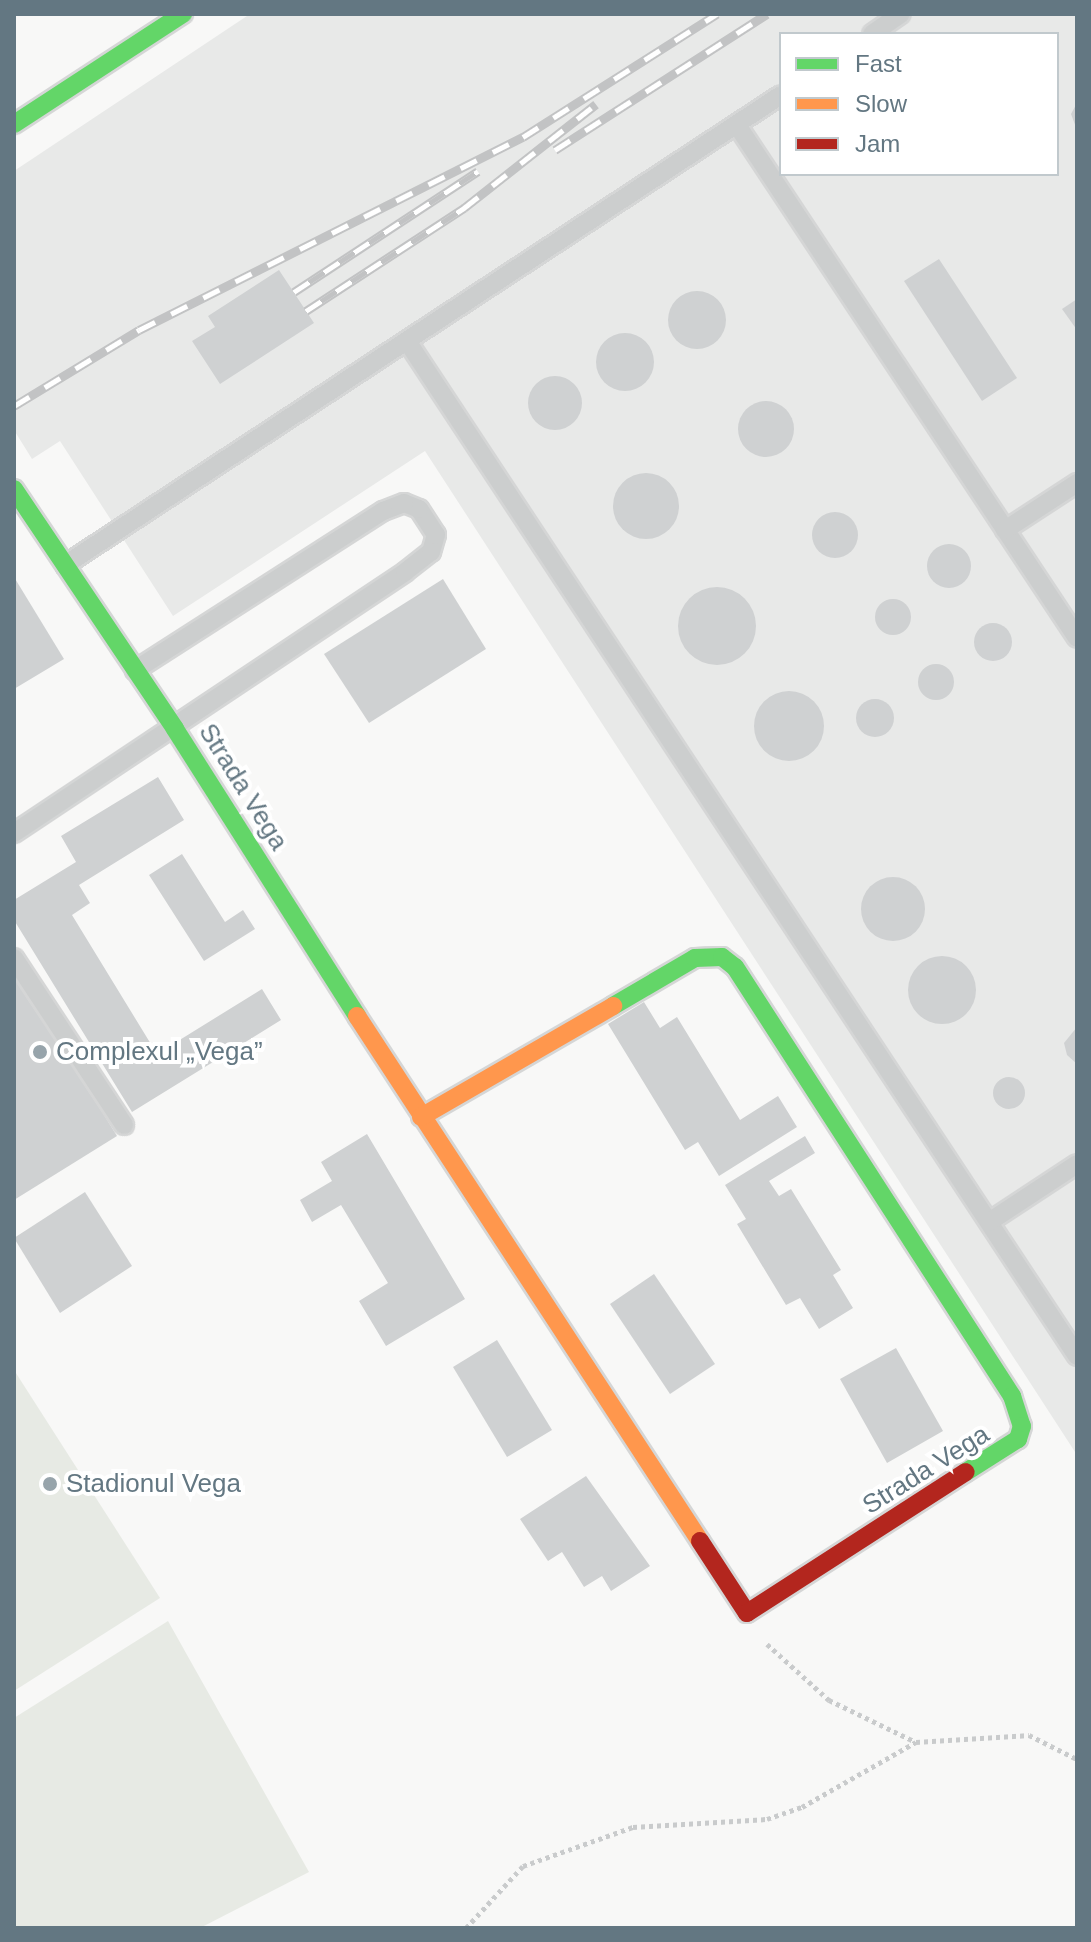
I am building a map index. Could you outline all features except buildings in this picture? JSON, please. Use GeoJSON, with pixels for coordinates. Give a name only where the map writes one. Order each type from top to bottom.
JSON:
{"type":"FeatureCollection","features":[{"type":"Feature","properties":{"kind":"street"},"geometry":{"type":"LineString","coordinates":[[14,124],[183,14]]}},
{"type":"Feature","properties":{"kind":"street","name":"Strada Vega"},"geometry":{"type":"LineString","coordinates":[[14,489],[175,729],[421,1117],[747,1613],[1009,1448],[1022,1426],[1012,1396],[735,967],[722,957],[695,958],[421,1117]]}},
{"type":"Feature","properties":{"kind":"lane"},"geometry":{"type":"LineString","coordinates":[[875,32],[901,14]]}},
{"type":"Feature","properties":{"kind":"lane"},"geometry":{"type":"LineString","coordinates":[[65,565],[779,96]]}},
{"type":"Feature","properties":{"kind":"lane"},"geometry":{"type":"LineString","coordinates":[[737,125],[1077,638]]}},
{"type":"Feature","properties":{"kind":"lane"},"geometry":{"type":"LineString","coordinates":[[407,341],[1077,1356]]}},
{"type":"Feature","properties":{"kind":"lane"},"geometry":{"type":"LineString","coordinates":[[1005,530],[1077,483]]}},
{"type":"Feature","properties":{"kind":"lane"},"geometry":{"type":"LineString","coordinates":[[14,833],[175,729],[431,552],[436,535],[419,509],[404,503],[383,511],[135,670]]}},
{"type":"Feature","properties":{"kind":"lane"},"geometry":{"type":"LineString","coordinates":[[14,958],[124,1125]]}},
{"type":"Feature","properties":{"kind":"lane"},"geometry":{"type":"LineString","coordinates":[[989,1222],[1077,1164]]}},
{"type":"Feature","properties":{"kind":"path"},"geometry":{"type":"LineString","coordinates":[[747,1613],[779,1660],[829,1700],[916,1742]]}},
{"type":"Feature","properties":{"kind":"path"},"geometry":{"type":"LineString","coordinates":[[466,1928],[523,1866],[633,1827],[767,1819],[802,1807],[916,1742],[1029,1735],[1077,1759]]}},
{"type":"Feature","properties":{"kind":"shaded area"},"geometry":{"type":"Polygon","coordinates":[[[250,14],[1077,14],[1077,1455],[425,451],[173,616],[60,441],[32,459],[14,430],[14,171],[250,14]]]}},
{"type":"Feature","properties":{"kind":"shaded area","name":"Stadionul Vega"},"geometry":{"type":"Polygon","coordinates":[[[14,1370],[160,1598],[14,1691],[14,1370]]]}},
{"type":"Feature","properties":{"kind":"shaded area"},"geometry":{"type":"Polygon","coordinates":[[[168,1621],[309,1872],[200,1928],[14,1928],[14,1718],[168,1621]]]}},
{"type":"Feature","properties":{"kind":"railway"},"geometry":{"type":"LineString","coordinates":[[14,406],[139,330],[523,137],[717,14]]}},
{"type":"Feature","properties":{"kind":"railway"},"geometry":{"type":"LineString","coordinates":[[555,150],[767,14]]}},
{"type":"Feature","properties":{"kind":"railway"},"geometry":{"type":"LineString","coordinates":[[306,311],[464,208],[596,104]]}},
{"type":"Feature","properties":{"kind":"railway"},"geometry":{"type":"LineString","coordinates":[[294,292],[478,171]]}},
{"type":"Feature","properties":{"kind":"traffic: fast"},"geometry":{"type":"LineString","coordinates":[[14,124],[183,14]]}},
{"type":"Feature","properties":{"kind":"traffic: fast"},"geometry":{"type":"LineString","coordinates":[[14,489],[175,729],[357,1016]]}},
{"type":"Feature","properties":{"kind":"traffic: fast"},"geometry":{"type":"LineString","coordinates":[[613,1006],[695,958],[722,957],[735,967],[1012,1396],[1022,1426],[1018,1439],[966,1472]]}},
{"type":"Feature","properties":{"kind":"traffic: slow"},"geometry":{"type":"LineString","coordinates":[[421,1117],[613,1006]]}},
{"type":"Feature","properties":{"kind":"traffic: slow"},"geometry":{"type":"LineString","coordinates":[[357,1016],[700,1541]]}},
{"type":"Feature","properties":{"kind":"traffic: jam"},"geometry":{"type":"LineString","coordinates":[[700,1541],[747,1613],[966,1472]]}},
{"type":"Feature","properties":{"kind":"place","name":"Complexul „Vega”"},"geometry":{"type":"Point","coordinates":[40,1052]}},
{"type":"Feature","properties":{"kind":"place","name":"Stadionul Vega"},"geometry":{"type":"Point","coordinates":[50,1484]}}]}
